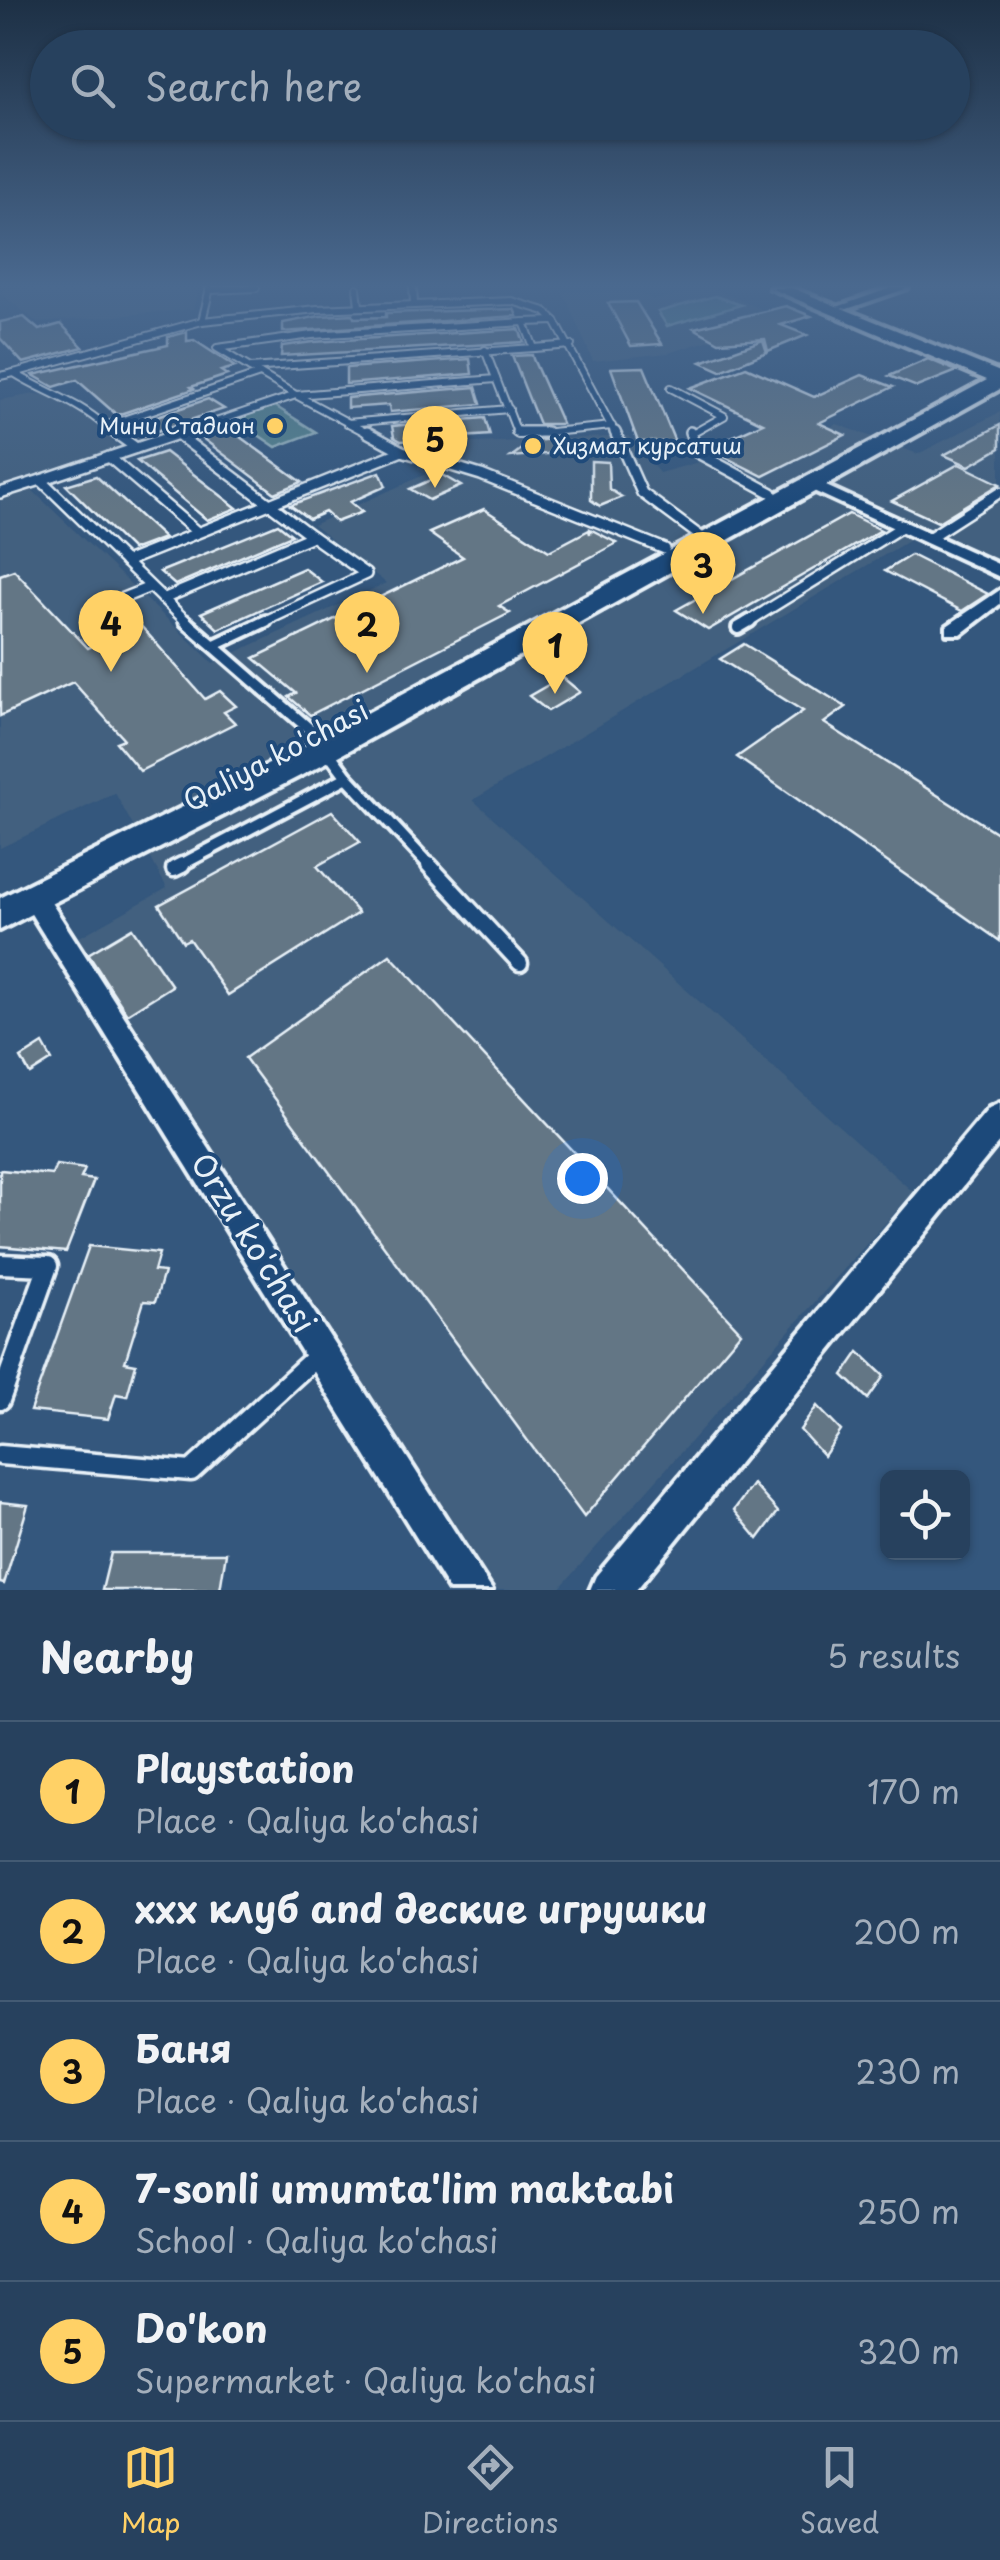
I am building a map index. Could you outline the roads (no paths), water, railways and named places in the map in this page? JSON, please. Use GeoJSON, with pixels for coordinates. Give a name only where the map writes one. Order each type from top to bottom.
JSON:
{"type":"FeatureCollection","features":[{"type":"Feature","properties":{"kind":"main road"},"geometry":{"type":"LineString","coordinates":[[966,362],[998,375]]}},
{"type":"Feature","properties":{"kind":"main road"},"geometry":{"type":"LineString","coordinates":[[969,362],[998,375]]}},
{"type":"Feature","properties":{"kind":"main road","name":"Qaliya ko'chasi"},"geometry":{"type":"LineString","coordinates":[[0,915],[702,537],[810,484],[998,375]]}},
{"type":"Feature","properties":{"kind":"main road","name":"Qaliya ko'chasi"},"geometry":{"type":"LineString","coordinates":[[320,742],[664,549],[702,537],[772,493],[998,375]]}},
{"type":"Feature","properties":{"kind":"street"},"geometry":{"type":"LineString","coordinates":[[810,484],[1000,572]]}},
{"type":"Feature","properties":{"kind":"street"},"geometry":{"type":"LineString","coordinates":[[954,630],[1000,595]]}},
{"type":"Feature","properties":{"kind":"street","name":"Orzu ko'chasi"},"geometry":{"type":"LineString","coordinates":[[34,897],[472,1590]]}},
{"type":"Feature","properties":{"kind":"street"},"geometry":{"type":"LineString","coordinates":[[610,1590],[1000,1118]]}},
{"type":"Feature","properties":{"kind":"lane"},"geometry":{"type":"LineString","coordinates":[[0,376],[53,362]]}},
{"type":"Feature","properties":{"kind":"lane"},"geometry":{"type":"LineString","coordinates":[[240,362],[402,450],[481,474],[664,549]]}},
{"type":"Feature","properties":{"kind":"lane"},"geometry":{"type":"LineString","coordinates":[[249,368],[325,362]]}},
{"type":"Feature","properties":{"kind":"lane"},"geometry":{"type":"LineString","coordinates":[[490,362],[518,435],[612,426]]}},
{"type":"Feature","properties":{"kind":"lane"},"geometry":{"type":"LineString","coordinates":[[579,362],[642,493],[702,537]]}},
{"type":"Feature","properties":{"kind":"lane"},"geometry":{"type":"LineString","coordinates":[[14,373],[46,393],[78,402],[136,448]]}},
{"type":"Feature","properties":{"kind":"lane"},"geometry":{"type":"LineString","coordinates":[[105,426],[260,374]]}},
{"type":"Feature","properties":{"kind":"lane"},"geometry":{"type":"LineString","coordinates":[[0,493],[296,394],[496,379]]}},
{"type":"Feature","properties":{"kind":"lane"},"geometry":{"type":"LineString","coordinates":[[670,388],[724,416],[689,433],[698,453],[772,493]]}},
{"type":"Feature","properties":{"kind":"lane"},"geometry":{"type":"LineString","coordinates":[[347,422],[509,409]]}},
{"type":"Feature","properties":{"kind":"lane"},"geometry":{"type":"LineString","coordinates":[[177,434],[366,574],[214,645]]}},
{"type":"Feature","properties":{"kind":"lane"},"geometry":{"type":"LineString","coordinates":[[125,562],[402,450]]}},
{"type":"Feature","properties":{"kind":"lane"},"geometry":{"type":"LineString","coordinates":[[109,457],[197,532]]}},
{"type":"Feature","properties":{"kind":"lane"},"geometry":{"type":"LineString","coordinates":[[41,480],[163,599],[320,742],[347,777],[520,963]]}},
{"type":"Feature","properties":{"kind":"lane"},"geometry":{"type":"LineString","coordinates":[[930,538],[1000,492]]}},
{"type":"Feature","properties":{"kind":"lane"},"geometry":{"type":"LineString","coordinates":[[738,628],[904,526]]}},
{"type":"Feature","properties":{"kind":"lane"},"geometry":{"type":"LineString","coordinates":[[163,599],[312,536]]}},
{"type":"Feature","properties":{"kind":"lane"},"geometry":{"type":"LineString","coordinates":[[88,612],[150,586]]}},
{"type":"Feature","properties":{"kind":"lane"},"geometry":{"type":"LineString","coordinates":[[174,869],[347,777]]}},
{"type":"Feature","properties":{"kind":"lane"},"geometry":{"type":"LineString","coordinates":[[0,1264],[48,1266],[0,1400]]}},
{"type":"Feature","properties":{"kind":"lane"},"geometry":{"type":"LineString","coordinates":[[0,1455],[191,1471],[322,1352]]}},
{"type":"Feature","properties":{"kind":"place","name":"Мини Стадион"},"geometry":{"type":"Point","coordinates":[275,426]}},
{"type":"Feature","properties":{"kind":"place","name":"Хизмат курсатиш"},"geometry":{"type":"Point","coordinates":[533,446]}},
{"type":"Feature","properties":{"kind":"place","name":"Do'kon"},"geometry":{"type":"Point","coordinates":[435,488]}},
{"type":"Feature","properties":{"kind":"place","name":"Баня"},"geometry":{"type":"Point","coordinates":[703,614]}},
{"type":"Feature","properties":{"kind":"place","name":"7-sonli umumta'lim maktabi"},"geometry":{"type":"Point","coordinates":[111,672]}},
{"type":"Feature","properties":{"kind":"place","name":"ххх клуб and деские игрушки"},"geometry":{"type":"Point","coordinates":[367,673]}},
{"type":"Feature","properties":{"kind":"place","name":"Playstation"},"geometry":{"type":"Point","coordinates":[555,694]}}]}
